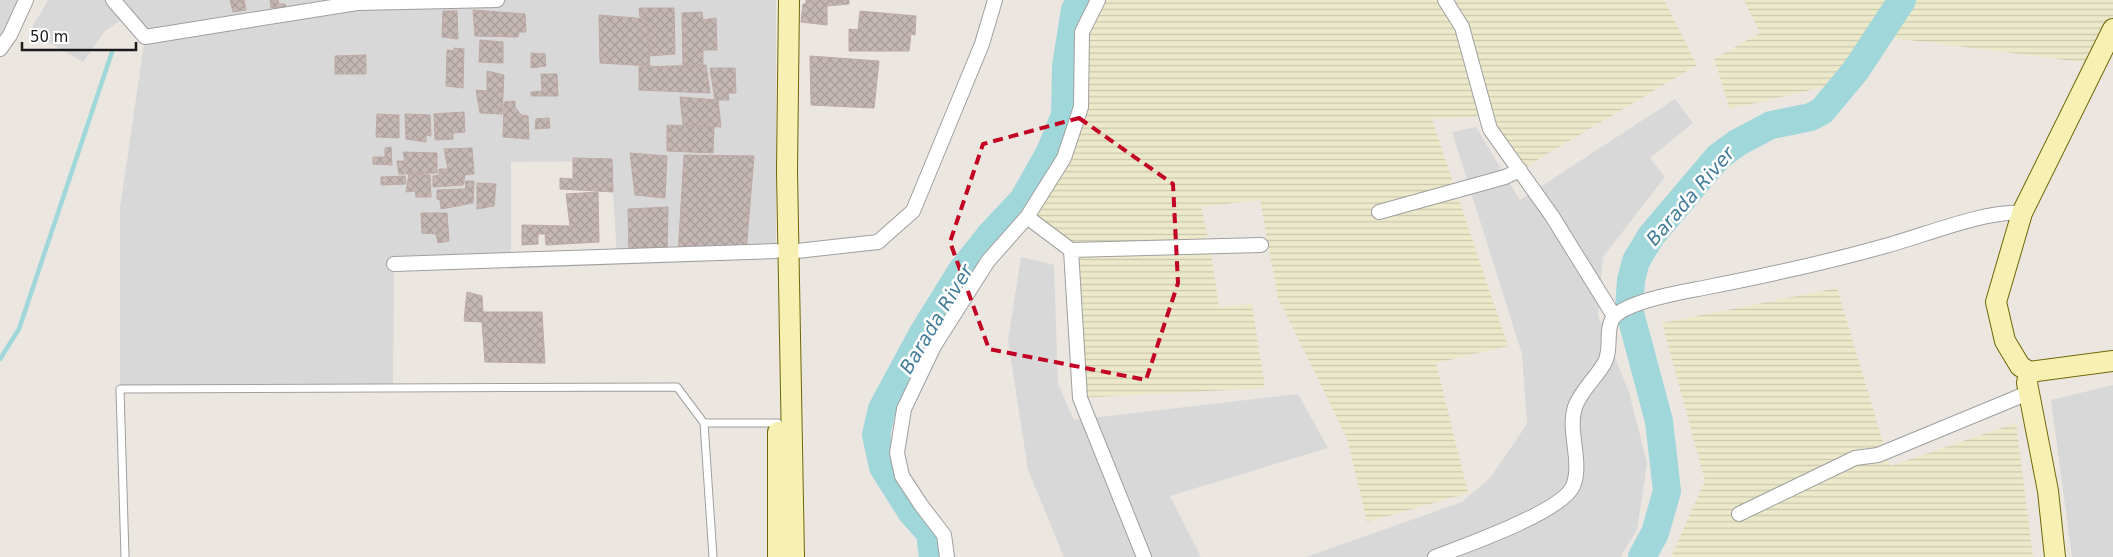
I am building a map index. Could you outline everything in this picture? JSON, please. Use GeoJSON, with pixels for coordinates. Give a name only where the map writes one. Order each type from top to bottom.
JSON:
{"type":"FeatureCollection","features":[{"type":"Feature","properties":{"kind":"main road"},"geometry":{"type":"LineString","coordinates":[[776,0],[782,252],[794,557]]}},
{"type":"Feature","properties":{"kind":"main road"},"geometry":{"type":"LineString","coordinates":[[778,557],[778,423],[782,252],[787,171],[789,0]]}},
{"type":"Feature","properties":{"kind":"main road"},"geometry":{"type":"LineString","coordinates":[[2113,29],[2022,213],[1996,302],[2005,341],[2020,366],[2029,372],[2113,361]]}},
{"type":"Feature","properties":{"kind":"main road"},"geometry":{"type":"LineString","coordinates":[[2029,372],[2028,393],[2048,491],[2055,557]]}},
{"type":"Feature","properties":{"kind":"street"},"geometry":{"type":"LineString","coordinates":[[0,50],[10,35],[26,0]]}},
{"type":"Feature","properties":{"kind":"street"},"geometry":{"type":"LineString","coordinates":[[113,0],[145,36],[357,1],[496,0]]}},
{"type":"Feature","properties":{"kind":"street"},"geometry":{"type":"LineString","coordinates":[[394,264],[782,252],[878,242],[913,211],[982,44],[995,0]]}},
{"type":"Feature","properties":{"kind":"street"},"geometry":{"type":"LineString","coordinates":[[947,557],[944,535],[902,476],[897,454],[904,409],[934,346],[983,268],[1027,217],[1064,158],[1081,107],[1082,32],[1098,0]]}},
{"type":"Feature","properties":{"kind":"street"},"geometry":{"type":"LineString","coordinates":[[1445,0],[1462,27],[1490,129],[1575,252],[1605,304],[1617,315]]}},
{"type":"Feature","properties":{"kind":"street"},"geometry":{"type":"LineString","coordinates":[[1379,212],[1520,170]]}},
{"type":"Feature","properties":{"kind":"street"},"geometry":{"type":"LineString","coordinates":[[1435,557],[1524,521],[1568,494],[1573,486],[1576,473],[1573,432],[1576,406],[1606,361],[1609,350],[1610,324],[1617,315],[1645,301],[1812,265],[1884,247],[1998,213],[2022,213]]}},
{"type":"Feature","properties":{"kind":"street"},"geometry":{"type":"LineString","coordinates":[[1027,217],[1071,250],[1261,245]]}},
{"type":"Feature","properties":{"kind":"street"},"geometry":{"type":"LineString","coordinates":[[1071,250],[1080,398],[1144,557]]}},
{"type":"Feature","properties":{"kind":"street"},"geometry":{"type":"LineString","coordinates":[[1739,514],[1855,458],[1878,455],[2028,393]]}},
{"type":"Feature","properties":{"kind":"lane"},"geometry":{"type":"LineString","coordinates":[[125,557],[120,389],[677,387],[704,423],[713,557]]}},
{"type":"Feature","properties":{"kind":"lane"},"geometry":{"type":"LineString","coordinates":[[704,423],[778,423]]}},
{"type":"Feature","properties":{"kind":"highlighted area"},"geometry":{"type":"Polygon","coordinates":[[[1079,118],[1173,184],[1178,283],[1146,380],[989,349],[950,242],[983,144],[1079,118]]]}},
{"type":"Feature","properties":{"kind":"shaded area"},"geometry":{"type":"Polygon","coordinates":[[[0,0],[26,0],[0,49],[0,0]]]}},
{"type":"Feature","properties":{"kind":"shaded area"},"geometry":{"type":"Polygon","coordinates":[[[48,0],[776,0],[776,251],[617,257],[611,161],[511,162],[511,260],[394,264],[393,387],[120,389],[120,208],[145,37],[127,16],[105,31],[83,62],[30,31],[48,0]]]}},
{"type":"Feature","properties":{"kind":"shaded area"},"geometry":{"type":"Polygon","coordinates":[[[1098,0],[1664,0],[1697,65],[1520,170],[1485,116],[1432,119],[1508,346],[1436,363],[1468,493],[1367,522],[1347,438],[1278,298],[1260,200],[1201,207],[1210,247],[1219,307],[1252,304],[1265,388],[1080,398],[1071,250],[1027,217],[1064,158],[1081,107],[1082,32],[1098,0]]]}},
{"type":"Feature","properties":{"kind":"shaded area"},"geometry":{"type":"Polygon","coordinates":[[[1744,0],[2113,0],[2113,29],[2096,64],[1878,36],[1856,70],[1844,82],[1730,109],[1714,59],[1760,33],[1744,0]]]}},
{"type":"Feature","properties":{"kind":"shaded area"},"geometry":{"type":"Polygon","coordinates":[[[1675,99],[1693,123],[1650,158],[1665,177],[1603,257],[1598,316],[1629,392],[1647,463],[1637,530],[1620,557],[1306,557],[1462,502],[1490,478],[1527,424],[1522,354],[1452,132],[1476,127],[1520,200],[1675,99]]]}},
{"type":"Feature","properties":{"kind":"shaded area"},"geometry":{"type":"Polygon","coordinates":[[[1021,257],[1054,265],[1058,384],[1074,420],[1298,394],[1328,448],[1170,496],[1201,557],[1064,557],[1028,470],[1008,340],[1021,257]]]}},
{"type":"Feature","properties":{"kind":"shaded area"},"geometry":{"type":"Polygon","coordinates":[[[1837,288],[1890,466],[2016,423],[2033,557],[1671,557],[1705,481],[1662,323],[1837,288]]]}},
{"type":"Feature","properties":{"kind":"shaded area"},"geometry":{"type":"Polygon","coordinates":[[[2113,385],[2113,557],[2072,557],[2051,400],[2113,385]]]}},
{"type":"Feature","properties":{"kind":"building"},"geometry":{"type":"Polygon","coordinates":[[[230,0],[244,0],[246,10],[233,12],[230,0]]]}},
{"type":"Feature","properties":{"kind":"building"},"geometry":{"type":"Polygon","coordinates":[[[270,0],[278,0],[279,4],[285,4],[286,7],[271,8],[270,0]]]}},
{"type":"Feature","properties":{"kind":"building"},"geometry":{"type":"Polygon","coordinates":[[[806,0],[849,0],[849,4],[827,6],[827,25],[801,22],[803,4],[806,4],[806,0]]]}},
{"type":"Feature","properties":{"kind":"building"},"geometry":{"type":"Polygon","coordinates":[[[639,8],[674,8],[675,54],[649,56],[647,19],[640,17],[639,8]]]}},
{"type":"Feature","properties":{"kind":"building"},"geometry":{"type":"Polygon","coordinates":[[[473,10],[525,14],[526,32],[519,32],[518,37],[475,36],[473,10]]]}},
{"type":"Feature","properties":{"kind":"building"},"geometry":{"type":"Polygon","coordinates":[[[443,11],[457,11],[458,39],[442,37],[443,11]]]}},
{"type":"Feature","properties":{"kind":"building"},"geometry":{"type":"Polygon","coordinates":[[[860,11],[916,16],[915,35],[911,34],[909,51],[849,51],[849,29],[858,30],[860,11]]]}},
{"type":"Feature","properties":{"kind":"building"},"geometry":{"type":"Polygon","coordinates":[[[702,12],[703,20],[716,18],[717,50],[703,50],[703,65],[683,66],[682,13],[702,12]]]}},
{"type":"Feature","properties":{"kind":"building"},"geometry":{"type":"Polygon","coordinates":[[[599,15],[647,19],[650,66],[600,63],[599,15]]]}},
{"type":"Feature","properties":{"kind":"building"},"geometry":{"type":"Polygon","coordinates":[[[480,40],[503,42],[503,63],[479,62],[480,40]]]}},
{"type":"Feature","properties":{"kind":"building"},"geometry":{"type":"Polygon","coordinates":[[[454,48],[464,49],[463,88],[446,86],[447,50],[454,51],[454,48]]]}},
{"type":"Feature","properties":{"kind":"building"},"geometry":{"type":"Polygon","coordinates":[[[531,53],[545,54],[546,66],[531,68],[531,53]]]}},
{"type":"Feature","properties":{"kind":"building"},"geometry":{"type":"Polygon","coordinates":[[[366,55],[366,74],[335,74],[335,56],[366,55]]]}},
{"type":"Feature","properties":{"kind":"building"},"geometry":{"type":"Polygon","coordinates":[[[810,56],[879,61],[874,108],[811,105],[810,56]]]}},
{"type":"Feature","properties":{"kind":"building"},"geometry":{"type":"Polygon","coordinates":[[[706,65],[710,93],[639,90],[639,67],[706,65]]]}},
{"type":"Feature","properties":{"kind":"building"},"geometry":{"type":"Polygon","coordinates":[[[710,68],[735,68],[736,93],[728,93],[729,100],[715,100],[710,68]]]}},
{"type":"Feature","properties":{"kind":"building"},"geometry":{"type":"Polygon","coordinates":[[[487,71],[504,75],[502,114],[480,113],[476,90],[487,91],[487,71]]]}},
{"type":"Feature","properties":{"kind":"building"},"geometry":{"type":"Polygon","coordinates":[[[541,74],[557,74],[558,96],[531,96],[531,92],[542,91],[541,74]]]}},
{"type":"Feature","properties":{"kind":"building"},"geometry":{"type":"Polygon","coordinates":[[[680,97],[718,100],[721,127],[683,125],[680,97]]]}},
{"type":"Feature","properties":{"kind":"building"},"geometry":{"type":"Polygon","coordinates":[[[515,101],[515,107],[521,115],[528,116],[529,139],[503,137],[504,102],[515,101]]]}},
{"type":"Feature","properties":{"kind":"building"},"geometry":{"type":"Polygon","coordinates":[[[464,112],[465,132],[453,133],[453,139],[435,140],[434,114],[464,112]]]}},
{"type":"Feature","properties":{"kind":"building"},"geometry":{"type":"Polygon","coordinates":[[[377,114],[399,115],[399,138],[376,137],[377,114]]]}},
{"type":"Feature","properties":{"kind":"building"},"geometry":{"type":"Polygon","coordinates":[[[405,114],[430,115],[431,136],[426,135],[426,142],[406,139],[405,114]]]}},
{"type":"Feature","properties":{"kind":"building"},"geometry":{"type":"Polygon","coordinates":[[[549,118],[550,128],[535,129],[536,119],[549,118]]]}},
{"type":"Feature","properties":{"kind":"building"},"geometry":{"type":"Polygon","coordinates":[[[667,125],[714,127],[713,153],[667,151],[667,125]]]}},
{"type":"Feature","properties":{"kind":"building"},"geometry":{"type":"Polygon","coordinates":[[[391,147],[392,165],[373,164],[373,157],[385,157],[385,148],[391,147]]]}},
{"type":"Feature","properties":{"kind":"building"},"geometry":{"type":"Polygon","coordinates":[[[472,148],[474,174],[465,175],[463,185],[433,187],[433,176],[439,175],[439,169],[448,169],[444,149],[472,148]]]}},
{"type":"Feature","properties":{"kind":"building"},"geometry":{"type":"Polygon","coordinates":[[[403,152],[437,153],[437,173],[399,174],[397,161],[405,161],[403,152]]]}},
{"type":"Feature","properties":{"kind":"building"},"geometry":{"type":"Polygon","coordinates":[[[630,153],[667,156],[665,198],[635,195],[630,153]]]}},
{"type":"Feature","properties":{"kind":"building"},"geometry":{"type":"Polygon","coordinates":[[[684,155],[754,156],[746,252],[678,255],[684,155]]]}},
{"type":"Feature","properties":{"kind":"building"},"geometry":{"type":"Polygon","coordinates":[[[573,158],[612,159],[613,192],[560,189],[560,178],[573,179],[573,158]]]}},
{"type":"Feature","properties":{"kind":"building"},"geometry":{"type":"Polygon","coordinates":[[[409,174],[430,175],[431,197],[416,197],[415,191],[406,192],[409,174]]]}},
{"type":"Feature","properties":{"kind":"building"},"geometry":{"type":"Polygon","coordinates":[[[405,176],[406,184],[381,185],[381,177],[405,176]]]}},
{"type":"Feature","properties":{"kind":"building"},"geometry":{"type":"Polygon","coordinates":[[[465,181],[474,181],[473,203],[441,209],[440,200],[437,199],[437,190],[466,189],[465,181]]]}},
{"type":"Feature","properties":{"kind":"building"},"geometry":{"type":"Polygon","coordinates":[[[477,183],[496,184],[494,206],[477,209],[477,183]]]}},
{"type":"Feature","properties":{"kind":"building"},"geometry":{"type":"Polygon","coordinates":[[[598,192],[599,242],[546,245],[545,234],[538,234],[538,244],[522,245],[522,225],[570,226],[566,194],[598,192]]]}},
{"type":"Feature","properties":{"kind":"building"},"geometry":{"type":"Polygon","coordinates":[[[668,207],[667,255],[629,256],[628,209],[668,207]]]}},
{"type":"Feature","properties":{"kind":"building"},"geometry":{"type":"Polygon","coordinates":[[[421,213],[447,213],[449,241],[438,243],[436,234],[422,233],[421,213]]]}},
{"type":"Feature","properties":{"kind":"building"},"geometry":{"type":"Polygon","coordinates":[[[467,292],[482,296],[483,312],[542,312],[545,363],[485,362],[482,322],[464,321],[467,292]]]}},
{"type":"Feature","properties":{"kind":"waterway","name":"Barada River"},"geometry":{"type":"LineString","coordinates":[[933,557],[930,533],[912,513],[883,467],[876,435],[882,409],[923,333],[960,273],[991,234],[1023,200],[1050,152],[1065,115],[1066,66],[1075,10],[1080,0]]}},
{"type":"Feature","properties":{"kind":"waterway","name":"Barada River"},"geometry":{"type":"LineString","coordinates":[[1642,557],[1655,533],[1667,491],[1659,421],[1629,309],[1631,280],[1636,261],[1651,236],[1718,157],[1737,143],[1771,125],[1811,117],[1822,111],[1856,70],[1902,0]]}},
{"type":"Feature","properties":{"kind":"waterway"},"geometry":{"type":"LineString","coordinates":[[0,359],[19,329],[112,52]]}}]}
